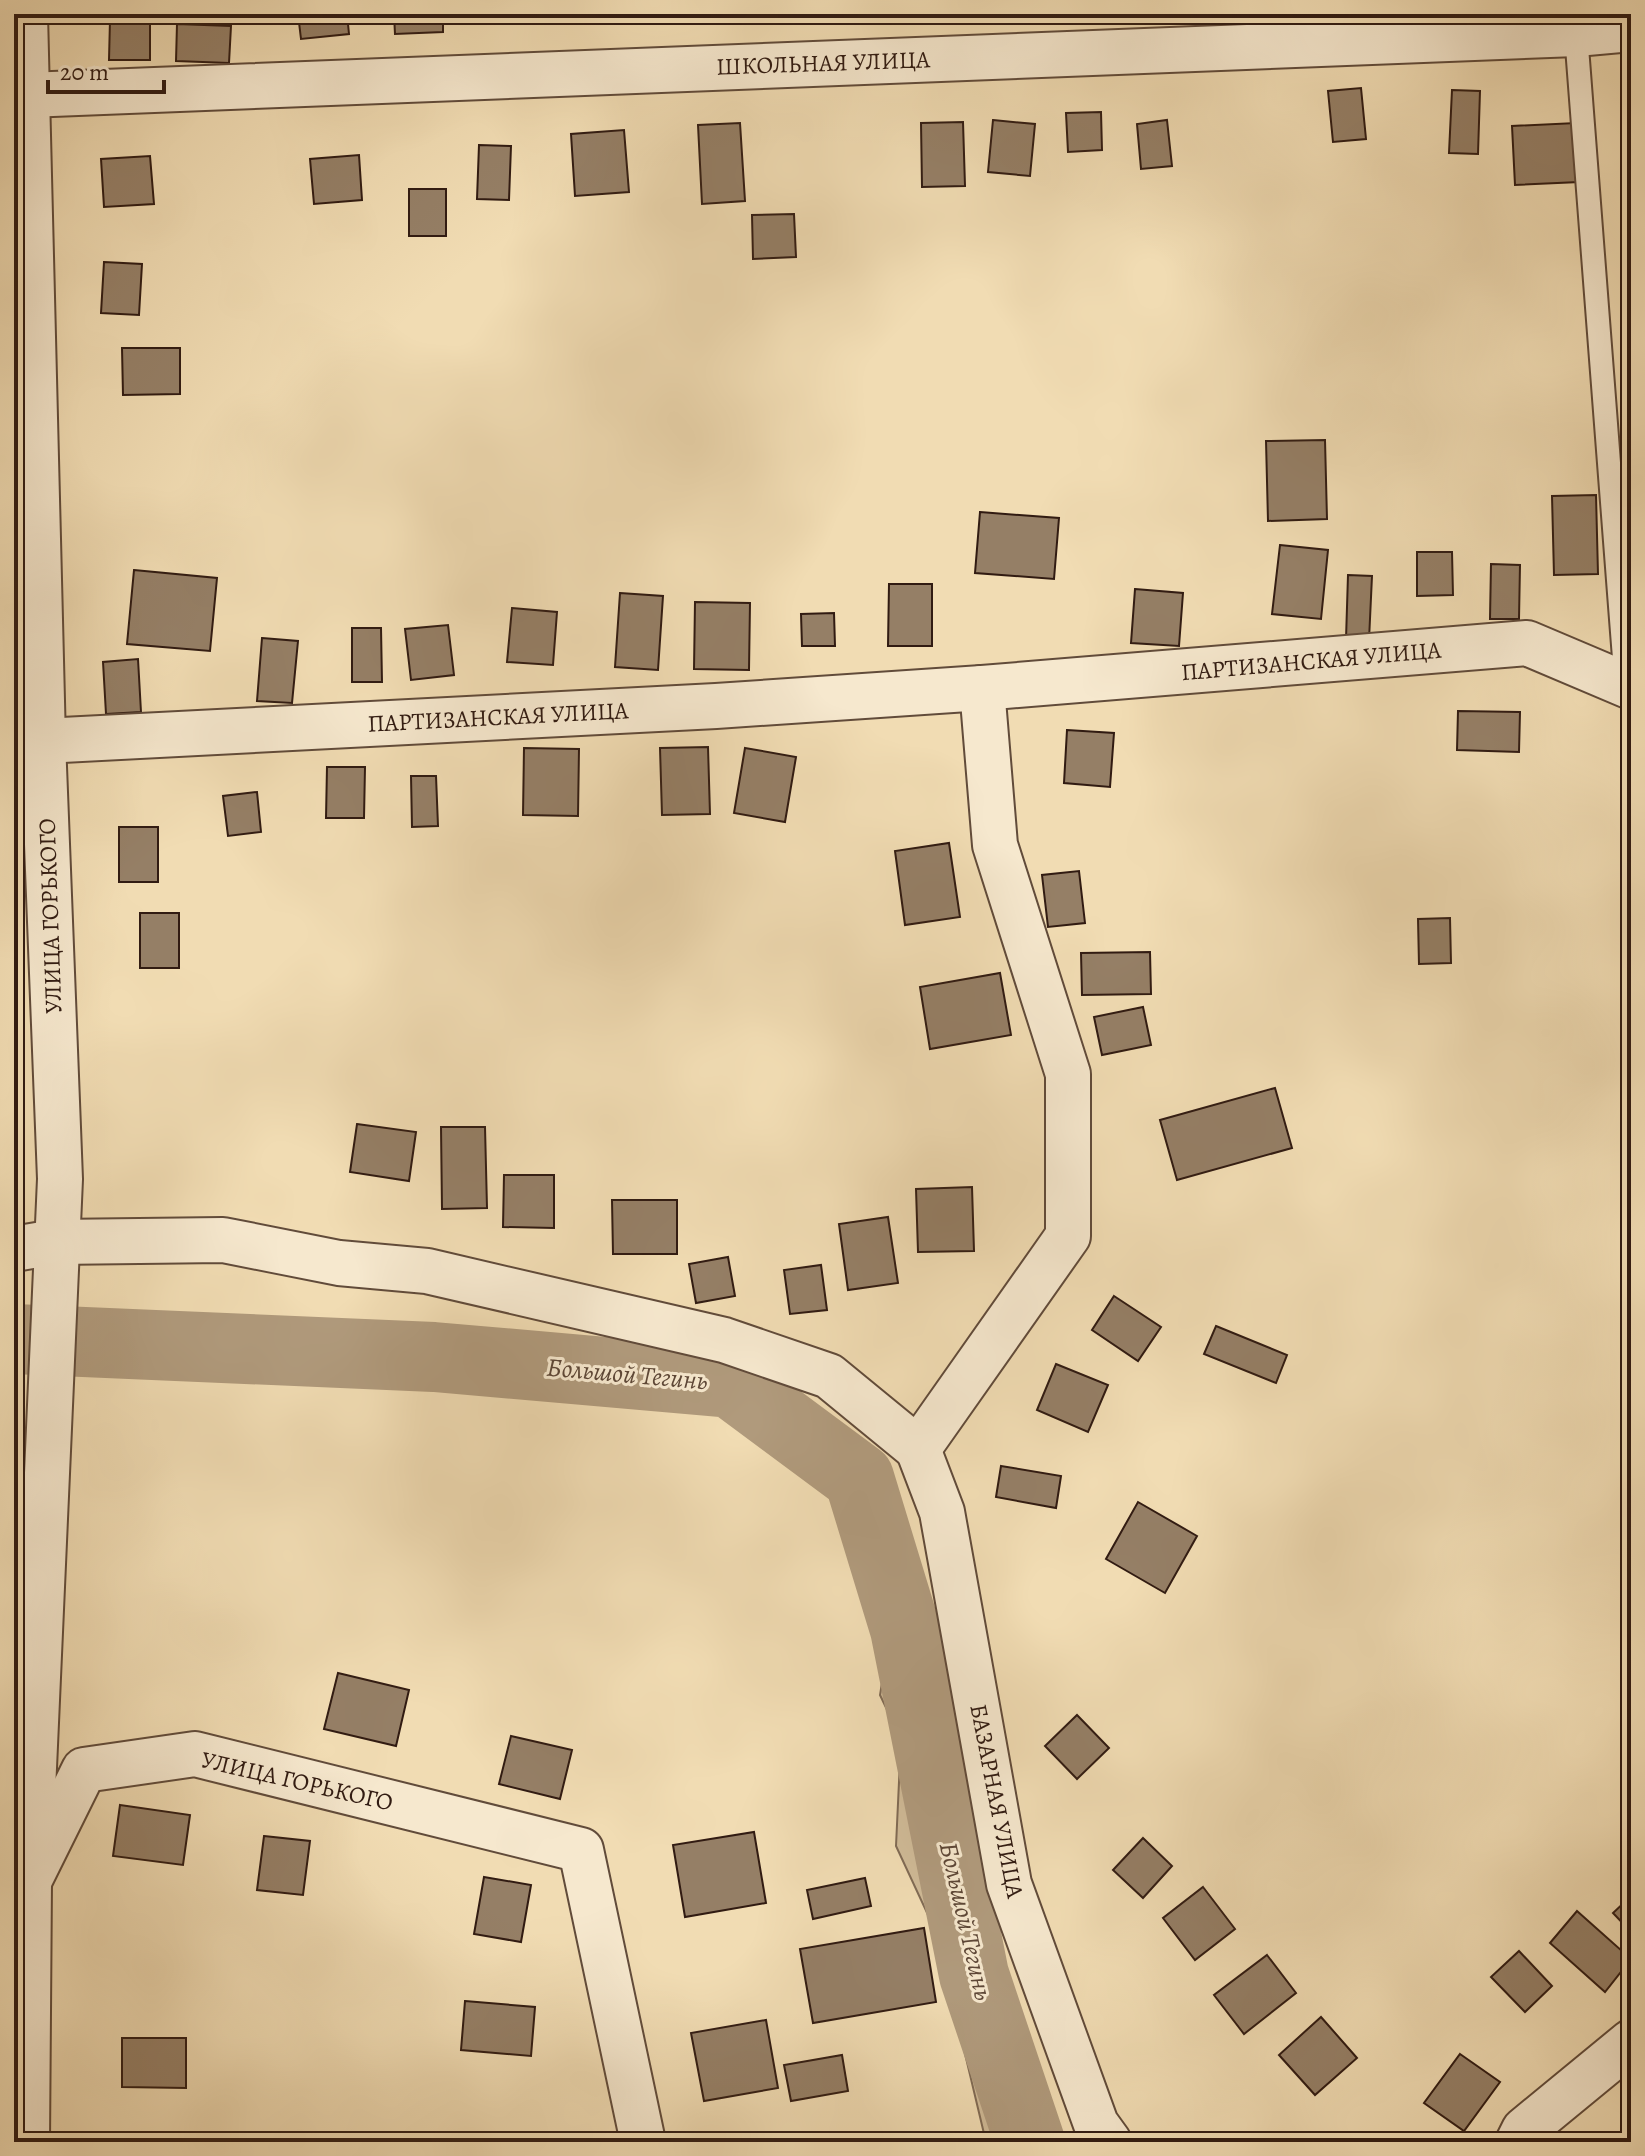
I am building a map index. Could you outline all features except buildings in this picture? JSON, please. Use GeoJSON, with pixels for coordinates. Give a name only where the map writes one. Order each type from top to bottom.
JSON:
{"type":"FeatureCollection","features":[{"type":"Feature","properties":{"kind":"street","name":"УЛИЦА ГОРЬКОГО"},"geometry":{"type":"LineString","coordinates":[[25,14],[20,95],[28,743],[60,1179],[41,1251],[50,1420],[22,1879],[27,2142]]}},
{"type":"Feature","properties":{"kind":"street","name":"ШКОЛЬНАЯ УЛИЦА"},"geometry":{"type":"LineString","coordinates":[[20,95],[1576,34],[1631,29]]}},
{"type":"Feature","properties":{"kind":"street","name":"ПАРТИЗАНСКАЯ УЛИЦА"},"geometry":{"type":"LineString","coordinates":[[28,743],[716,706],[982,688],[1527,643],[1628,685]]}},
{"type":"Feature","properties":{"kind":"street"},"geometry":{"type":"LineString","coordinates":[[41,1251],[223,1240],[339,1263],[427,1271],[724,1340],[829,1376],[918,1449],[1068,1236],[1068,1074],[995,845],[982,688]]}},
{"type":"Feature","properties":{"kind":"street","name":"БАЗАРНАЯ УЛИЦА"},"geometry":{"type":"LineString","coordinates":[[918,1449],[942,1512],[1009,1884],[1096,2124],[1109,2142]]}},
{"type":"Feature","properties":{"kind":"street","name":"УЛИЦА ГОРЬКОГО"},"geometry":{"type":"LineString","coordinates":[[22,1879],[84,1770],[195,1754],[581,1850],[643,2142]]}},
{"type":"Feature","properties":{"kind":"street"},"geometry":{"type":"LineString","coordinates":[[1518,2142],[1524,2130],[1631,2042]]}},
{"type":"Feature","properties":{"kind":"lane"},"geometry":{"type":"LineString","coordinates":[[1576,34],[1628,685]]}},
{"type":"Feature","properties":{"kind":"shaded area"},"geometry":{"type":"Polygon","coordinates":[[[914,1545],[942,1647],[975,1844],[999,1924],[1004,1986],[1029,2065],[1061,2142],[986,2142],[936,1932],[896,1846],[901,1739],[880,1695],[889,1640],[878,1588],[914,1545]]]}},
{"type":"Feature","properties":{"kind":"waterway","name":"Большой Тегинь"},"geometry":{"type":"LineString","coordinates":[[14,1339],[434,1357],[731,1383],[859,1478],[905,1629],[974,1975],[1030,2142]]}}]}
